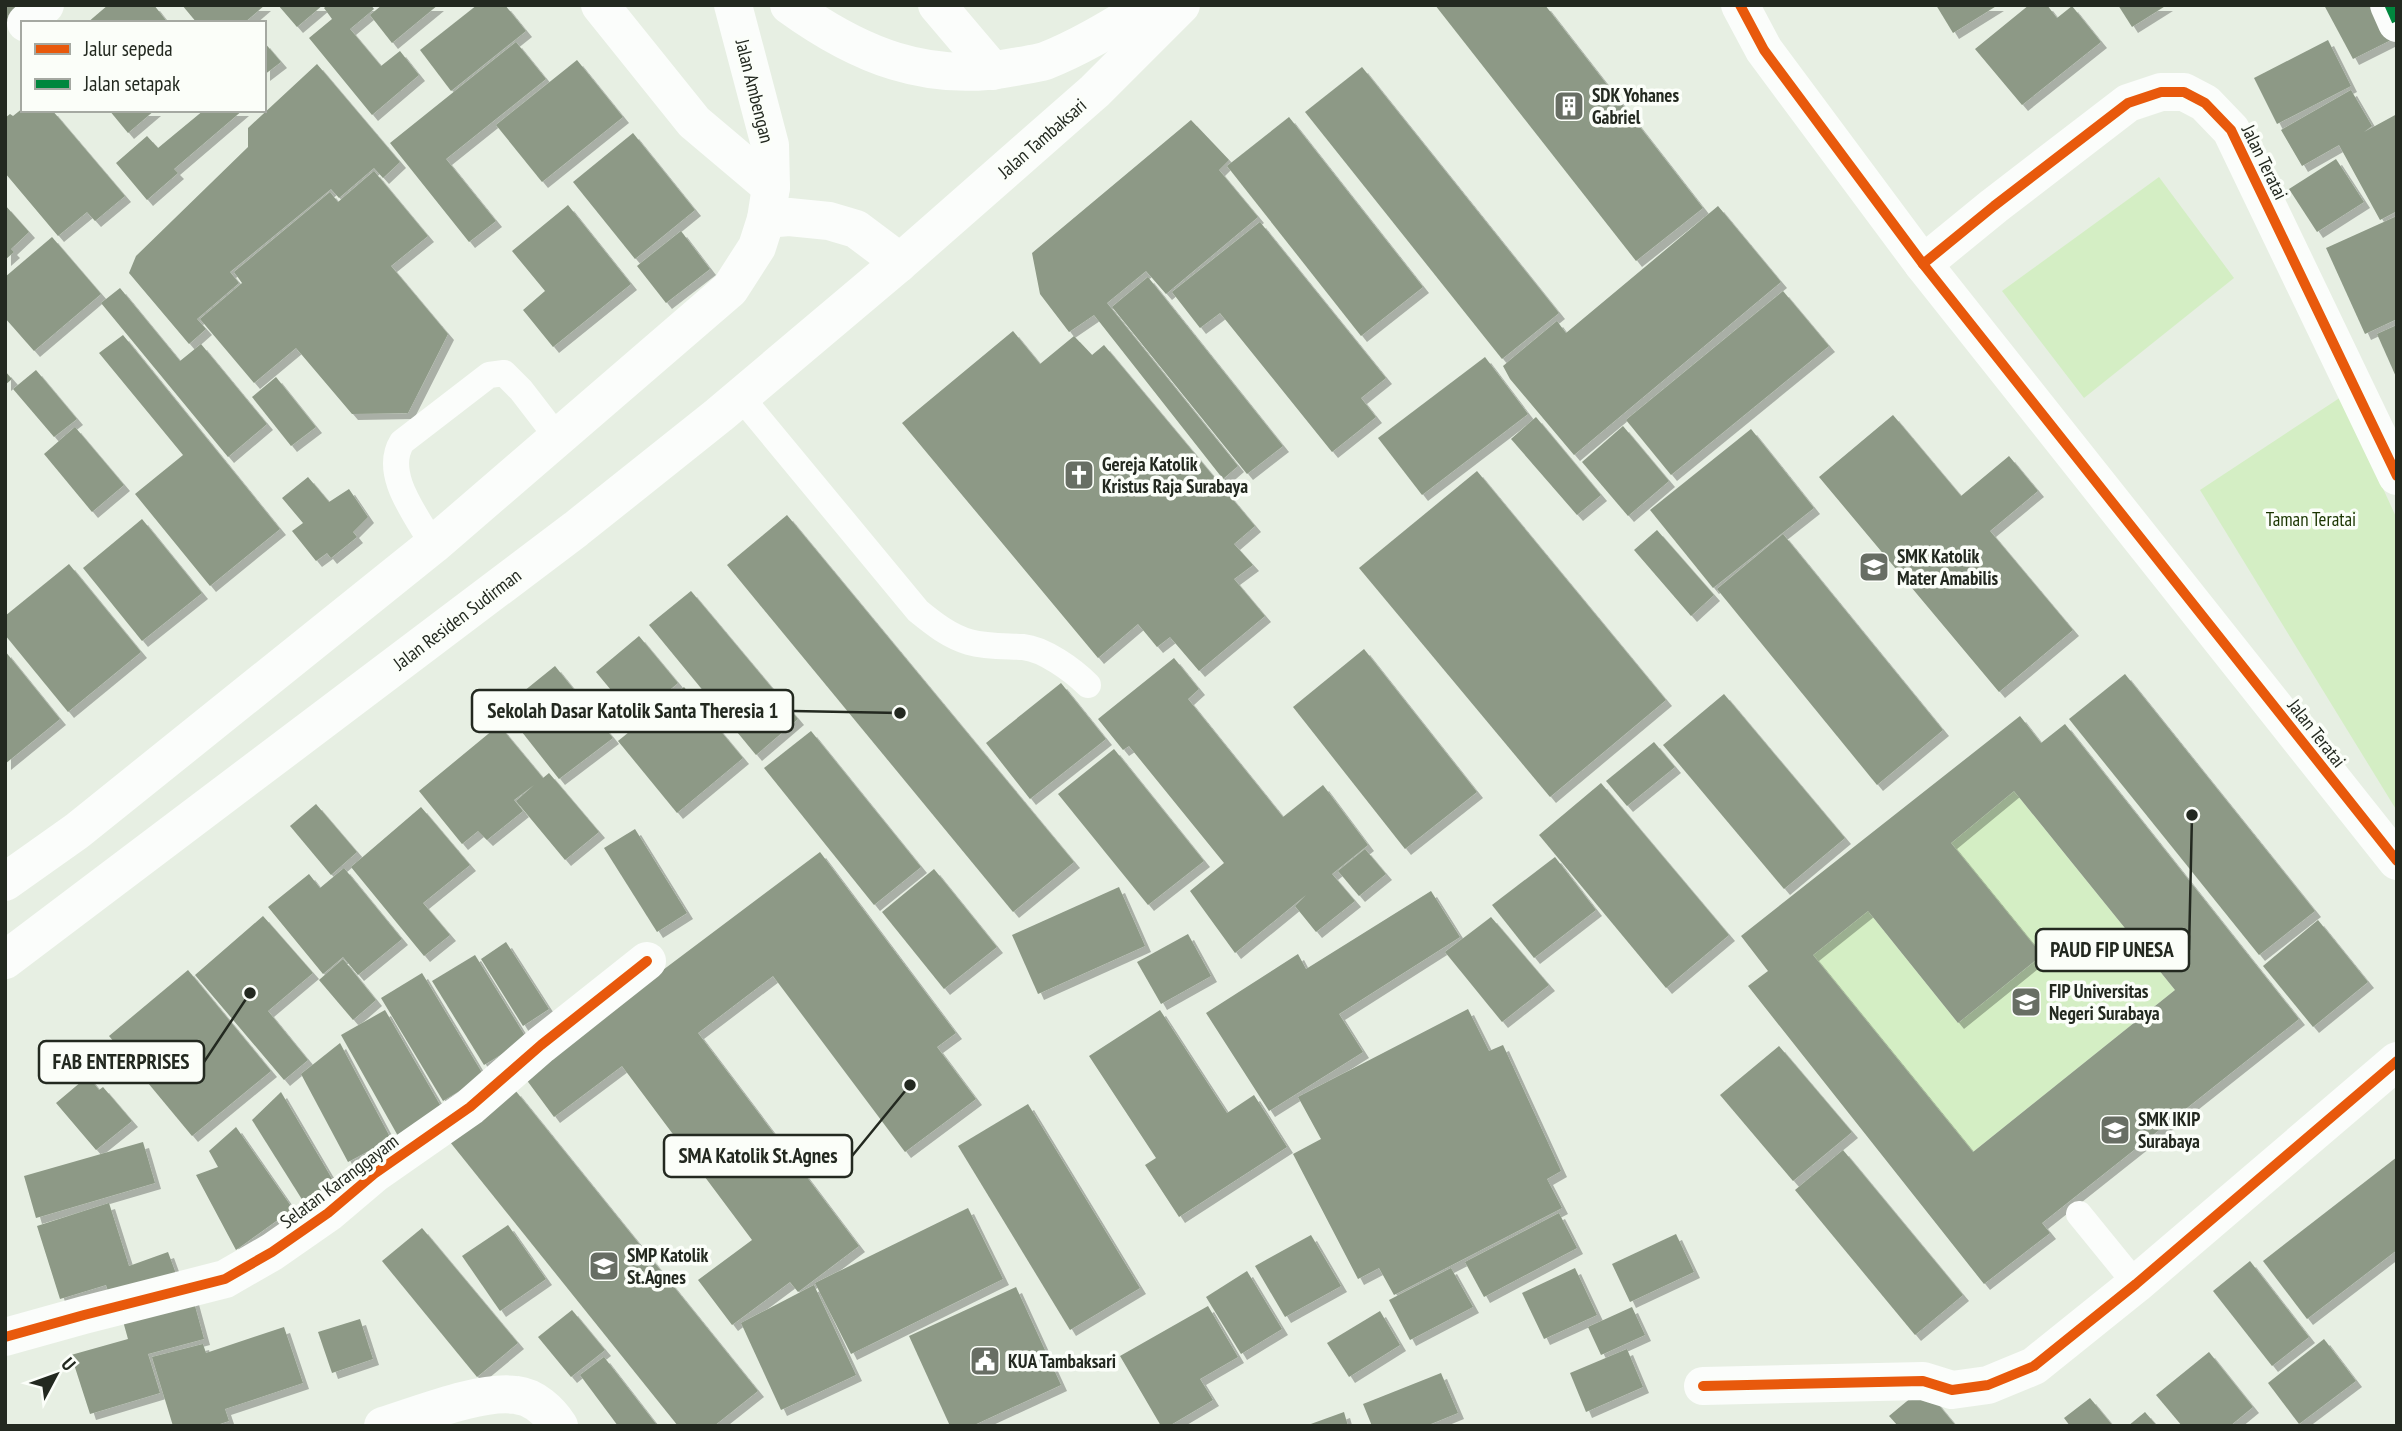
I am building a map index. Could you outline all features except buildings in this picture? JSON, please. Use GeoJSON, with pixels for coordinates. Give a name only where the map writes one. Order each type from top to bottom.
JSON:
{"type":"FeatureCollection","features":[{"type":"Feature","properties":{"kind":"street"},"geometry":{"type":"LineString","coordinates":[[27,21],[45,5]]}},
{"type":"Feature","properties":{"kind":"street"},"geometry":{"type":"LineString","coordinates":[[600,5],[694,122],[769,203],[789,217],[829,220],[856,229],[892,256],[898,264]]}},
{"type":"Feature","properties":{"kind":"street","name":"Jalan Ambengan"},"geometry":{"type":"LineString","coordinates":[[733,5],[770,145],[769,203]]}},
{"type":"Feature","properties":{"kind":"street"},"geometry":{"type":"LineString","coordinates":[[789,5],[849,43],[898,64],[942,73],[993,71],[1044,61],[1149,5]]}},
{"type":"Feature","properties":{"kind":"street"},"geometry":{"type":"LineString","coordinates":[[937,5],[993,71]]}},
{"type":"Feature","properties":{"kind":"street","name":"Jalan Tambaksari"},"geometry":{"type":"LineString","coordinates":[[898,264],[1095,91],[1181,5]]}},
{"type":"Feature","properties":{"kind":"street","name":"Jalan Teratai"},"geometry":{"type":"LineString","coordinates":[[1740,5],[1764,50],[1923,264],[2397,861]]}},
{"type":"Feature","properties":{"kind":"street"},"geometry":{"type":"LineString","coordinates":[[2389,5],[2397,23]]}},
{"type":"Feature","properties":{"kind":"street"},"geometry":{"type":"LineString","coordinates":[[5,41],[21,27]]}},
{"type":"Feature","properties":{"kind":"street","name":"Jalan Teratai"},"geometry":{"type":"LineString","coordinates":[[1923,264],[2128,103],[2161,92],[2184,92],[2205,103],[2231,130],[2397,476]]}},
{"type":"Feature","properties":{"kind":"street"},"geometry":{"type":"LineString","coordinates":[[5,882],[77,831],[433,545],[730,289],[757,247],[769,203]]}},
{"type":"Feature","properties":{"kind":"street","name":"Jalan Residen Sudirman"},"geometry":{"type":"LineString","coordinates":[[5,960],[576,528],[719,415],[898,264]]}},
{"type":"Feature","properties":{"kind":"street","name":"Selatan Karanggayam"},"geometry":{"type":"LineString","coordinates":[[5,1337],[225,1279],[272,1252],[328,1213],[374,1174],[470,1107],[541,1045],[647,961]]}},
{"type":"Feature","properties":{"kind":"street"},"geometry":{"type":"LineString","coordinates":[[1703,1386],[1923,1381],[1952,1390],[1988,1385],[2034,1366],[2136,1284],[2397,1061]]}},
{"type":"Feature","properties":{"kind":"street"},"geometry":{"type":"LineString","coordinates":[[383,1426],[492,1395],[516,1395],[531,1399],[551,1414],[559,1426]]}},
{"type":"Feature","properties":{"kind":"lane"},"geometry":{"type":"LineString","coordinates":[[433,545],[405,495],[394,466],[395,453],[402,442],[489,375],[504,373],[521,390],[558,438]]}},
{"type":"Feature","properties":{"kind":"lane"},"geometry":{"type":"LineString","coordinates":[[740,396],[918,611],[941,629],[968,642],[1035,650],[1067,666],[1088,685]]}},
{"type":"Feature","properties":{"kind":"lane"},"geometry":{"type":"LineString","coordinates":[[2079,1214],[2136,1284]]}},
{"type":"Feature","properties":{"kind":"green space"},"geometry":{"type":"Polygon","coordinates":[[[2159,177],[2234,278],[2084,398],[2002,291],[2159,177]]]}},
{"type":"Feature","properties":{"kind":"green space","name":"Taman Teratai"},"geometry":{"type":"Polygon","coordinates":[[[2341,397],[2397,519],[2397,811],[2200,490],[2341,397]]]}},
{"type":"Feature","properties":{"kind":"green space"},"geometry":{"type":"Polygon","coordinates":[[[2014,791],[2175,990],[1973,1152],[1813,955],[1868,911],[1958,1023],[2041,956],[1951,843],[2014,791]]]}},
{"type":"Feature","properties":{"kind":"marked path"},"geometry":{"type":"LineString","coordinates":[[2389,5],[2397,23]]}},
{"type":"Feature","properties":{"kind":"cycle path"},"geometry":{"type":"LineString","coordinates":[[1740,5],[1764,50],[1923,264],[2397,861]]}},
{"type":"Feature","properties":{"kind":"cycle path"},"geometry":{"type":"LineString","coordinates":[[1923,264],[2128,103],[2161,92],[2184,92],[2205,103],[2231,130],[2397,476]]}},
{"type":"Feature","properties":{"kind":"cycle path"},"geometry":{"type":"LineString","coordinates":[[5,1337],[225,1279],[272,1252],[328,1213],[374,1174],[470,1107],[541,1045],[647,961]]}},
{"type":"Feature","properties":{"kind":"cycle path"},"geometry":{"type":"LineString","coordinates":[[1703,1386],[1923,1381],[1952,1390],[1988,1385],[2034,1366],[2136,1284],[2397,1061]]}},
{"type":"Feature","properties":{"kind":"place","name":"SDK Yohanes Gabriel"},"geometry":{"type":"Point","coordinates":[1569,106]}},
{"type":"Feature","properties":{"kind":"place","name":"Gereja Katolik Kristus Raja Surabaya"},"geometry":{"type":"Point","coordinates":[1079,475]}},
{"type":"Feature","properties":{"kind":"place","name":"SMK Katolik Mater Amabilis"},"geometry":{"type":"Point","coordinates":[1874,567]}},
{"type":"Feature","properties":{"kind":"place","name":"Sekolah Dasar Katolik Santa Theresia 1"},"geometry":{"type":"Point","coordinates":[900,713]}},
{"type":"Feature","properties":{"kind":"place","name":"PAUD FIP UNESA"},"geometry":{"type":"Point","coordinates":[2192,815]}},
{"type":"Feature","properties":{"kind":"place","name":"FAB ENTERPRISES"},"geometry":{"type":"Point","coordinates":[250,993]}},
{"type":"Feature","properties":{"kind":"place","name":"FIP Universitas Negeri Surabaya"},"geometry":{"type":"Point","coordinates":[2026,1002]}},
{"type":"Feature","properties":{"kind":"place","name":"SMA Katolik St.Agnes"},"geometry":{"type":"Point","coordinates":[910,1085]}},
{"type":"Feature","properties":{"kind":"place","name":"SMK IKIP Surabaya"},"geometry":{"type":"Point","coordinates":[2115,1130]}},
{"type":"Feature","properties":{"kind":"place","name":"SMP Katolik St.Agnes"},"geometry":{"type":"Point","coordinates":[604,1266]}},
{"type":"Feature","properties":{"kind":"place","name":"KUA Tambaksari"},"geometry":{"type":"Point","coordinates":[985,1361]}}]}
